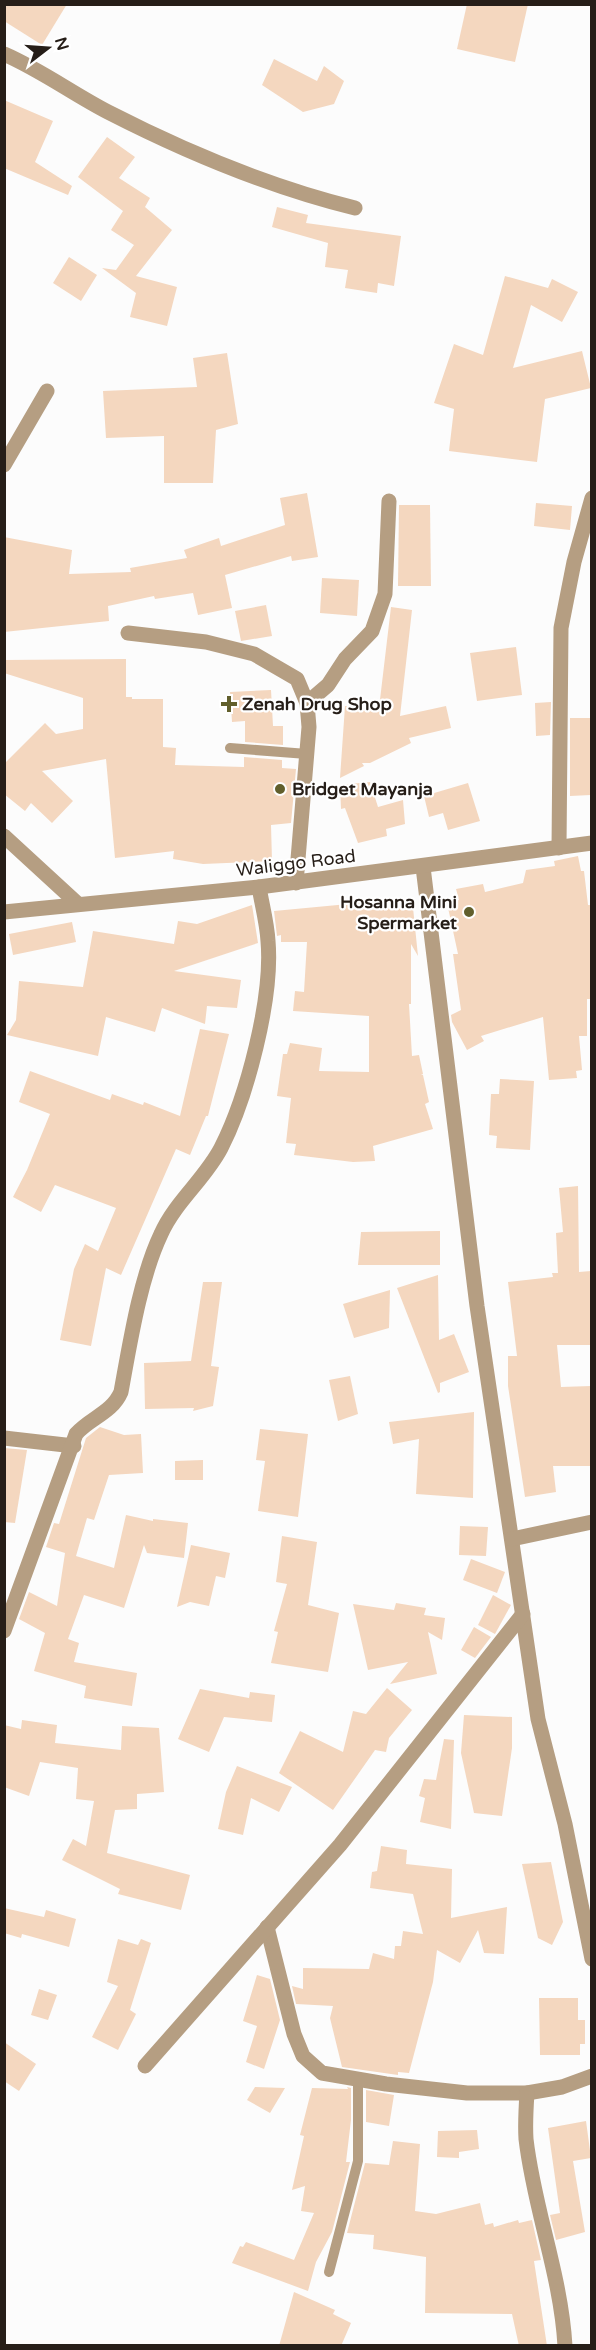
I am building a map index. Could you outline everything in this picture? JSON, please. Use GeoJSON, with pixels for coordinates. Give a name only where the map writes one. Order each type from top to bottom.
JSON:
{"type":"FeatureCollection","features":[{"type":"Feature","properties":{"kind":"street"},"geometry":{"type":"LineString","coordinates":[[4,54],[107,112],[220,163],[310,197],[355,207]]}},
{"type":"Feature","properties":{"kind":"street"},"geometry":{"type":"LineString","coordinates":[[4,465],[48,391]]}},
{"type":"Feature","properties":{"kind":"street"},"geometry":{"type":"LineString","coordinates":[[559,848],[561,628],[574,562],[591,498]]}},
{"type":"Feature","properties":{"kind":"street"},"geometry":{"type":"LineString","coordinates":[[307,703],[328,685],[345,659],[372,631],[385,594],[389,501]]}},
{"type":"Feature","properties":{"kind":"street"},"geometry":{"type":"LineString","coordinates":[[128,633],[206,642],[254,654],[297,679],[307,703],[309,727],[296,883]]}},
{"type":"Feature","properties":{"kind":"street"},"geometry":{"type":"LineString","coordinates":[[4,836],[78,904]]}},
{"type":"Feature","properties":{"kind":"street","name":"Waliggo Road"},"geometry":{"type":"LineString","coordinates":[[4,912],[296,883],[591,843]]}},
{"type":"Feature","properties":{"kind":"street"},"geometry":{"type":"LineString","coordinates":[[423,867],[477,1306],[538,1719],[565,1824],[591,1959]]}},
{"type":"Feature","properties":{"kind":"street"},"geometry":{"type":"LineString","coordinates":[[4,1630],[74,1446],[76,1434],[83,1426],[112,1407],[117,1401],[152,1254],[162,1231],[220,1150],[232,1122],[259,1035],[269,970],[268,941],[260,887]]}},
{"type":"Feature","properties":{"kind":"street"},"geometry":{"type":"LineString","coordinates":[[4,1438],[74,1446]]}},
{"type":"Feature","properties":{"kind":"street"},"geometry":{"type":"LineString","coordinates":[[512,1539],[591,1522]]}},
{"type":"Feature","properties":{"kind":"street"},"geometry":{"type":"LineString","coordinates":[[145,2066],[340,1845],[523,1614]]}},
{"type":"Feature","properties":{"kind":"street"},"geometry":{"type":"LineString","coordinates":[[267,1927],[283,1997],[303,2056],[322,2073],[358,2080],[467,2093],[526,2093],[562,2087],[591,2076]]}},
{"type":"Feature","properties":{"kind":"street"},"geometry":{"type":"LineString","coordinates":[[526,2093],[526,2136],[530,2166],[563,2312],[565,2346]]}},
{"type":"Feature","properties":{"kind":"lane"},"geometry":{"type":"LineString","coordinates":[[230,748],[307,753]]}},
{"type":"Feature","properties":{"kind":"lane"},"geometry":{"type":"LineString","coordinates":[[329,2272],[358,2161],[358,2080]]}},
{"type":"Feature","properties":{"kind":"building"},"geometry":{"type":"Polygon","coordinates":[[[4,4],[67,4],[42,45],[4,21],[4,4]]]}},
{"type":"Feature","properties":{"kind":"building"},"geometry":{"type":"Polygon","coordinates":[[[467,4],[528,4],[515,62],[457,49],[467,4]]]}},
{"type":"Feature","properties":{"kind":"building"},"geometry":{"type":"Polygon","coordinates":[[[274,59],[317,81],[324,66],[344,81],[334,104],[303,112],[262,85],[274,59]]]}},
{"type":"Feature","properties":{"kind":"building"},"geometry":{"type":"Polygon","coordinates":[[[4,100],[53,121],[35,162],[72,186],[68,195],[4,168],[4,100]]]}},
{"type":"Feature","properties":{"kind":"building"},"geometry":{"type":"Polygon","coordinates":[[[107,137],[135,157],[119,178],[150,198],[145,207],[172,230],[136,276],[177,287],[167,326],[130,317],[136,293],[102,268],[116,270],[134,245],[111,230],[123,211],[78,177],[107,137]]]}},
{"type":"Feature","properties":{"kind":"building"},"geometry":{"type":"Polygon","coordinates":[[[277,207],[308,215],[306,223],[401,236],[394,286],[378,283],[377,293],[345,288],[348,270],[325,267],[328,243],[272,227],[277,207]]]}},
{"type":"Feature","properties":{"kind":"building"},"geometry":{"type":"Polygon","coordinates":[[[69,257],[97,275],[81,301],[53,283],[69,257]]]}},
{"type":"Feature","properties":{"kind":"building"},"geometry":{"type":"Polygon","coordinates":[[[505,276],[548,288],[552,279],[578,292],[562,322],[531,305],[513,368],[582,351],[591,388],[545,399],[537,462],[449,451],[454,409],[434,403],[454,344],[483,355],[505,276]]]}},
{"type":"Feature","properties":{"kind":"building"},"geometry":{"type":"Polygon","coordinates":[[[227,353],[238,424],[216,430],[213,483],[164,483],[164,436],[106,438],[103,391],[197,387],[193,358],[227,353]]]}},
{"type":"Feature","properties":{"kind":"building"},"geometry":{"type":"Polygon","coordinates":[[[307,493],[318,557],[292,561],[291,556],[225,575],[232,608],[198,615],[193,593],[155,599],[154,596],[108,606],[109,621],[4,632],[4,537],[72,550],[69,574],[131,572],[130,568],[187,558],[184,550],[219,538],[221,546],[285,525],[280,498],[307,493]]]}},
{"type":"Feature","properties":{"kind":"building"},"geometry":{"type":"Polygon","coordinates":[[[536,503],[572,506],[570,530],[534,526],[536,503]]]}},
{"type":"Feature","properties":{"kind":"building"},"geometry":{"type":"Polygon","coordinates":[[[399,505],[430,505],[431,586],[398,586],[399,505]]]}},
{"type":"Feature","properties":{"kind":"building"},"geometry":{"type":"Polygon","coordinates":[[[322,578],[359,580],[357,616],[320,613],[322,578]]]}},
{"type":"Feature","properties":{"kind":"building"},"geometry":{"type":"Polygon","coordinates":[[[266,605],[272,636],[241,641],[235,611],[266,605]]]}},
{"type":"Feature","properties":{"kind":"building"},"geometry":{"type":"Polygon","coordinates":[[[391,607],[412,610],[400,716],[446,706],[451,728],[409,738],[411,743],[370,763],[362,763],[364,766],[340,778],[345,706],[379,708],[391,607]]]}},
{"type":"Feature","properties":{"kind":"building"},"geometry":{"type":"Polygon","coordinates":[[[516,647],[522,695],[477,701],[470,653],[516,647]]]}},
{"type":"Feature","properties":{"kind":"building"},"geometry":{"type":"Polygon","coordinates":[[[126,659],[126,697],[163,699],[163,747],[176,748],[175,765],[244,767],[244,757],[282,760],[282,768],[296,769],[291,823],[271,825],[272,861],[203,864],[173,859],[174,851],[115,858],[106,759],[42,771],[73,801],[52,823],[31,803],[25,811],[4,794],[4,764],[45,723],[56,734],[83,729],[83,698],[4,673],[4,660],[126,659]]]}},
{"type":"Feature","properties":{"kind":"building"},"geometry":{"type":"Polygon","coordinates":[[[271,690],[273,726],[283,726],[283,745],[245,742],[245,721],[232,722],[230,692],[271,690]]]}},
{"type":"Feature","properties":{"kind":"building"},"geometry":{"type":"Polygon","coordinates":[[[551,702],[550,735],[536,736],[535,703],[551,702]]]}},
{"type":"Feature","properties":{"kind":"building"},"geometry":{"type":"Polygon","coordinates":[[[570,718],[591,718],[591,795],[570,796],[570,718]]]}},
{"type":"Feature","properties":{"kind":"building"},"geometry":{"type":"Polygon","coordinates":[[[370,782],[378,807],[403,800],[405,824],[386,829],[387,836],[358,843],[345,808],[341,809],[340,785],[370,782]]]}},
{"type":"Feature","properties":{"kind":"building"},"geometry":{"type":"Polygon","coordinates":[[[468,783],[480,821],[448,830],[443,813],[429,817],[424,796],[468,783]]]}},
{"type":"Feature","properties":{"kind":"building"},"geometry":{"type":"Polygon","coordinates":[[[578,856],[581,871],[584,871],[588,905],[591,905],[591,999],[587,999],[587,1036],[579,1036],[582,1070],[576,1071],[577,1078],[549,1080],[543,1017],[481,1036],[484,1041],[467,1050],[452,1022],[451,1015],[461,1010],[453,954],[458,954],[447,903],[459,900],[456,889],[483,884],[485,892],[523,883],[526,870],[555,866],[554,861],[578,856]]]}},
{"type":"Feature","properties":{"kind":"building"},"geometry":{"type":"Polygon","coordinates":[[[412,898],[418,956],[411,944],[411,1004],[409,1004],[412,1056],[419,1055],[423,1074],[421,1075],[423,1075],[429,1102],[425,1104],[433,1129],[373,1146],[375,1161],[353,1162],[294,1155],[296,1144],[286,1143],[291,1098],[277,1096],[283,1054],[287,1054],[290,1043],[322,1048],[319,1071],[369,1072],[369,1016],[293,1011],[295,991],[304,992],[307,942],[281,942],[281,935],[277,936],[274,911],[412,898]]]}},
{"type":"Feature","properties":{"kind":"building"},"geometry":{"type":"Polygon","coordinates":[[[252,905],[258,943],[174,971],[241,980],[237,1008],[207,1006],[205,1024],[162,1008],[155,1032],[106,1017],[98,1056],[7,1035],[16,1020],[19,981],[83,987],[93,931],[174,944],[178,921],[197,924],[252,905]]]}},
{"type":"Feature","properties":{"kind":"building"},"geometry":{"type":"Polygon","coordinates":[[[72,922],[76,942],[13,955],[9,934],[72,922]]]}},
{"type":"Feature","properties":{"kind":"building"},"geometry":{"type":"Polygon","coordinates":[[[200,1029],[229,1034],[208,1116],[206,1116],[190,1155],[176,1149],[121,1275],[106,1268],[91,1346],[60,1340],[74,1269],[85,1244],[98,1251],[116,1208],[55,1185],[41,1212],[13,1197],[50,1114],[19,1102],[30,1071],[110,1100],[112,1094],[143,1105],[144,1102],[180,1116],[200,1029]]]}},
{"type":"Feature","properties":{"kind":"building"},"geometry":{"type":"Polygon","coordinates":[[[500,1079],[534,1081],[530,1150],[496,1148],[497,1136],[489,1135],[491,1094],[499,1094],[500,1079]]]}},
{"type":"Feature","properties":{"kind":"building"},"geometry":{"type":"Polygon","coordinates":[[[578,1186],[579,1272],[591,1271],[591,1345],[557,1345],[561,1387],[591,1386],[591,1466],[553,1466],[556,1492],[525,1497],[508,1386],[508,1356],[517,1356],[508,1282],[553,1277],[552,1273],[558,1273],[556,1233],[563,1232],[559,1188],[578,1186]]]}},
{"type":"Feature","properties":{"kind":"building"},"geometry":{"type":"Polygon","coordinates":[[[440,1231],[440,1265],[358,1265],[361,1232],[440,1231]]]}},
{"type":"Feature","properties":{"kind":"building"},"geometry":{"type":"Polygon","coordinates":[[[438,1275],[439,1340],[454,1334],[469,1372],[440,1383],[438,1393],[397,1288],[438,1275]]]}},
{"type":"Feature","properties":{"kind":"building"},"geometry":{"type":"Polygon","coordinates":[[[203,1282],[222,1282],[211,1366],[219,1367],[213,1406],[193,1411],[194,1408],[145,1409],[144,1363],[191,1361],[203,1282]]]}},
{"type":"Feature","properties":{"kind":"building"},"geometry":{"type":"Polygon","coordinates":[[[390,1290],[389,1328],[354,1338],[343,1304],[390,1290]]]}},
{"type":"Feature","properties":{"kind":"building"},"geometry":{"type":"Polygon","coordinates":[[[350,1376],[358,1414],[338,1421],[329,1380],[350,1376]]]}},
{"type":"Feature","properties":{"kind":"building"},"geometry":{"type":"Polygon","coordinates":[[[474,1412],[473,1498],[416,1494],[419,1439],[393,1444],[389,1422],[474,1412]]]}},
{"type":"Feature","properties":{"kind":"building"},"geometry":{"type":"Polygon","coordinates":[[[100,1427],[124,1435],[141,1434],[143,1473],[109,1475],[94,1520],[87,1518],[76,1556],[114,1568],[126,1515],[153,1521],[153,1519],[188,1523],[184,1558],[147,1553],[144,1545],[124,1608],[84,1595],[68,1639],[79,1643],[74,1662],[137,1673],[132,1706],[84,1698],[86,1686],[34,1671],[45,1633],[19,1619],[29,1592],[57,1606],[65,1553],[46,1547],[54,1523],[59,1524],[86,1438],[100,1427]]]}},
{"type":"Feature","properties":{"kind":"building"},"geometry":{"type":"Polygon","coordinates":[[[260,1429],[308,1434],[298,1517],[258,1511],[265,1461],[256,1460],[260,1429]]]}},
{"type":"Feature","properties":{"kind":"building"},"geometry":{"type":"Polygon","coordinates":[[[4,1448],[27,1450],[15,1523],[4,1522],[4,1448]]]}},
{"type":"Feature","properties":{"kind":"building"},"geometry":{"type":"Polygon","coordinates":[[[203,1460],[203,1480],[175,1480],[175,1461],[203,1460]]]}},
{"type":"Feature","properties":{"kind":"building"},"geometry":{"type":"Polygon","coordinates":[[[460,1526],[488,1527],[486,1556],[459,1555],[460,1526]]]}},
{"type":"Feature","properties":{"kind":"building"},"geometry":{"type":"Polygon","coordinates":[[[282,1536],[317,1542],[308,1605],[339,1613],[328,1672],[271,1663],[278,1632],[274,1631],[287,1584],[276,1582],[282,1536]]]}},
{"type":"Feature","properties":{"kind":"building"},"geometry":{"type":"Polygon","coordinates":[[[191,1545],[230,1553],[225,1578],[216,1576],[209,1606],[190,1602],[177,1607],[191,1545]]]}},
{"type":"Feature","properties":{"kind":"building"},"geometry":{"type":"Polygon","coordinates":[[[471,1559],[505,1572],[497,1593],[463,1580],[471,1559]]]}},
{"type":"Feature","properties":{"kind":"building"},"geometry":{"type":"Polygon","coordinates":[[[493,1595],[511,1605],[495,1634],[478,1625],[493,1595]]]}},
{"type":"Feature","properties":{"kind":"building"},"geometry":{"type":"Polygon","coordinates":[[[396,1603],[426,1608],[424,1615],[445,1618],[442,1640],[428,1632],[437,1674],[390,1684],[408,1662],[368,1670],[353,1604],[394,1610],[396,1603]]]}},
{"type":"Feature","properties":{"kind":"building"},"geometry":{"type":"Polygon","coordinates":[[[474,1627],[491,1637],[475,1658],[461,1650],[474,1627]]]}},
{"type":"Feature","properties":{"kind":"building"},"geometry":{"type":"Polygon","coordinates":[[[387,1688],[412,1710],[389,1738],[386,1752],[375,1750],[333,1810],[279,1773],[300,1731],[343,1752],[353,1711],[366,1714],[387,1688]]]}},
{"type":"Feature","properties":{"kind":"building"},"geometry":{"type":"Polygon","coordinates":[[[200,1689],[249,1698],[250,1692],[275,1695],[272,1722],[224,1717],[209,1752],[178,1739],[200,1689]]]}},
{"type":"Feature","properties":{"kind":"building"},"geometry":{"type":"Polygon","coordinates":[[[464,1715],[512,1717],[512,1748],[502,1816],[474,1813],[461,1753],[464,1715]]]}},
{"type":"Feature","properties":{"kind":"building"},"geometry":{"type":"Polygon","coordinates":[[[22,1720],[57,1725],[55,1743],[121,1750],[122,1726],[159,1728],[164,1792],[137,1794],[137,1809],[115,1810],[107,1853],[190,1875],[181,1910],[118,1894],[120,1889],[62,1860],[73,1839],[86,1846],[94,1801],[76,1799],[78,1768],[40,1762],[29,1796],[4,1787],[4,1725],[21,1729],[22,1720]]]}},
{"type":"Feature","properties":{"kind":"building"},"geometry":{"type":"Polygon","coordinates":[[[444,1739],[454,1740],[451,1829],[420,1822],[425,1798],[419,1796],[424,1779],[436,1780],[444,1739]]]}},
{"type":"Feature","properties":{"kind":"building"},"geometry":{"type":"Polygon","coordinates":[[[237,1766],[292,1787],[279,1812],[251,1798],[243,1835],[218,1829],[226,1792],[237,1766]]]}},
{"type":"Feature","properties":{"kind":"building"},"geometry":{"type":"Polygon","coordinates":[[[381,1846],[407,1850],[406,1864],[452,1869],[451,1918],[507,1907],[504,1954],[484,1953],[478,1930],[460,1963],[437,1950],[433,1982],[409,2073],[398,2072],[398,2075],[342,2067],[330,2018],[333,2006],[296,2004],[292,1986],[303,1989],[303,1968],[369,1969],[373,1953],[394,1959],[395,1946],[401,1946],[403,1931],[423,1934],[413,1894],[370,1888],[372,1872],[377,1871],[381,1846]]]}},
{"type":"Feature","properties":{"kind":"building"},"geometry":{"type":"Polygon","coordinates":[[[551,1862],[563,1922],[552,1945],[538,1938],[522,1864],[551,1862]]]}},
{"type":"Feature","properties":{"kind":"building"},"geometry":{"type":"Polygon","coordinates":[[[4,1908],[44,1917],[46,1910],[76,1919],[69,1947],[22,1934],[21,1938],[4,1933],[4,1908]]]}},
{"type":"Feature","properties":{"kind":"building"},"geometry":{"type":"Polygon","coordinates":[[[118,1939],[138,1945],[141,1939],[151,1943],[130,2010],[136,2014],[118,2050],[92,2037],[118,1986],[107,1982],[118,1939]]]}},
{"type":"Feature","properties":{"kind":"building"},"geometry":{"type":"Polygon","coordinates":[[[257,1975],[270,1979],[280,2020],[264,2069],[246,2062],[257,2026],[243,2021],[257,1975]]]}},
{"type":"Feature","properties":{"kind":"building"},"geometry":{"type":"Polygon","coordinates":[[[39,1989],[57,1995],[48,2020],[31,2015],[39,1989]]]}},
{"type":"Feature","properties":{"kind":"building"},"geometry":{"type":"Polygon","coordinates":[[[539,1998],[578,1998],[578,2020],[585,2020],[585,2044],[580,2044],[580,2055],[540,2055],[539,1998]]]}},
{"type":"Feature","properties":{"kind":"building"},"geometry":{"type":"Polygon","coordinates":[[[4,2042],[36,2064],[19,2091],[4,2081],[4,2042]]]}},
{"type":"Feature","properties":{"kind":"building"},"geometry":{"type":"Polygon","coordinates":[[[255,2087],[285,2088],[270,2113],[247,2100],[255,2087]]]}},
{"type":"Feature","properties":{"kind":"building"},"geometry":{"type":"Polygon","coordinates":[[[347,2087],[351,2088],[351,2120],[346,2162],[350,2162],[332,2232],[316,2262],[308,2291],[232,2263],[240,2246],[243,2247],[246,2242],[294,2260],[314,2213],[301,2211],[305,2186],[292,2190],[304,2136],[300,2135],[312,2088],[348,2089],[347,2087]]]}},
{"type":"Feature","properties":{"kind":"building"},"geometry":{"type":"Polygon","coordinates":[[[366,2090],[394,2095],[389,2126],[366,2122],[366,2090]]]}},
{"type":"Feature","properties":{"kind":"building"},"geometry":{"type":"Polygon","coordinates":[[[586,2121],[591,2158],[573,2161],[585,2232],[556,2240],[550,2215],[560,2213],[548,2128],[586,2121]]]}},
{"type":"Feature","properties":{"kind":"building"},"geometry":{"type":"Polygon","coordinates":[[[477,2130],[479,2149],[459,2152],[459,2158],[437,2157],[438,2131],[477,2130]]]}},
{"type":"Feature","properties":{"kind":"building"},"geometry":{"type":"Polygon","coordinates":[[[393,2141],[420,2144],[415,2211],[436,2214],[480,2203],[485,2225],[493,2223],[494,2227],[518,2220],[519,2223],[532,2220],[541,2260],[534,2261],[547,2346],[519,2346],[512,2314],[425,2313],[426,2257],[373,2249],[374,2235],[347,2233],[365,2163],[389,2165],[393,2141]]]}},
{"type":"Feature","properties":{"kind":"building"},"geometry":{"type":"Polygon","coordinates":[[[294,2292],[335,2310],[333,2314],[351,2323],[341,2346],[279,2346],[294,2292]]]}},
{"type":"Feature","properties":{"kind":"place","name":"Zenah Drug Shop"},"geometry":{"type":"Point","coordinates":[229,704]}},
{"type":"Feature","properties":{"kind":"place","name":"Bridget Mayanja"},"geometry":{"type":"Point","coordinates":[280,789]}},
{"type":"Feature","properties":{"kind":"place","name":"Hosanna Mini Spermarket"},"geometry":{"type":"Point","coordinates":[469,912]}}]}
